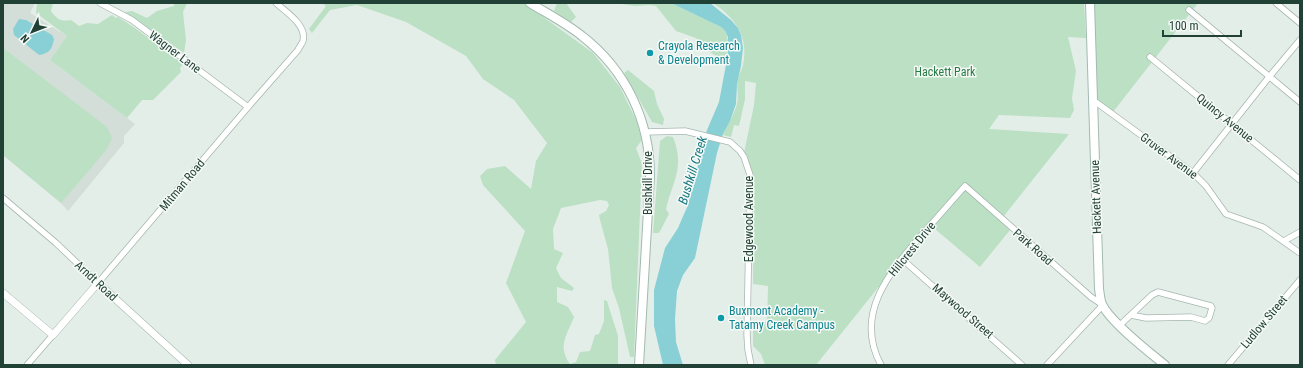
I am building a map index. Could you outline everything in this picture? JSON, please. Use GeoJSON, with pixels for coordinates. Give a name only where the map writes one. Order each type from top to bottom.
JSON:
{"type":"FeatureCollection","features":[{"type":"Feature","properties":{"kind":"main road","name":"Bushkill Drive"},"geometry":{"type":"LineString","coordinates":[[530,3],[575,31],[603,54],[630,92],[639,112],[645,132],[649,156],[650,181],[640,365]]}},
{"type":"Feature","properties":{"kind":"main road","name":"Hackett Avenue"},"geometry":{"type":"LineString","coordinates":[[1090,3],[1099,289],[1103,305],[1107,312],[1165,365]]}},
{"type":"Feature","properties":{"kind":"street","name":"Wagner Lane"},"geometry":{"type":"LineString","coordinates":[[100,3],[132,20],[248,107]]}},
{"type":"Feature","properties":{"kind":"street","name":"Mitman Road"},"geometry":{"type":"LineString","coordinates":[[27,365],[294,55],[302,42],[302,31],[288,13],[276,3]]}},
{"type":"Feature","properties":{"kind":"street"},"geometry":{"type":"LineString","coordinates":[[1276,3],[1300,23]]}},
{"type":"Feature","properties":{"kind":"street"},"geometry":{"type":"LineString","coordinates":[[1189,10],[1300,102]]}},
{"type":"Feature","properties":{"kind":"street"},"geometry":{"type":"LineString","coordinates":[[1193,173],[1300,40]]}},
{"type":"Feature","properties":{"kind":"street","name":"Quincy Avenue"},"geometry":{"type":"LineString","coordinates":[[1150,57],[1300,180]]}},
{"type":"Feature","properties":{"kind":"street","name":"Gruver Avenue"},"geometry":{"type":"LineString","coordinates":[[1093,100],[1193,173],[1206,186],[1226,214],[1263,227],[1300,253]]}},
{"type":"Feature","properties":{"kind":"street","name":"Edgewood Avenue"},"geometry":{"type":"LineString","coordinates":[[645,132],[673,130],[685,131],[730,142],[744,157],[750,175],[747,335],[751,365]]}},
{"type":"Feature","properties":{"kind":"street","name":"Park Road"},"geometry":{"type":"LineString","coordinates":[[965,186],[1091,297],[1103,305]]}},
{"type":"Feature","properties":{"kind":"street","name":"Hillcrest Drive"},"geometry":{"type":"LineString","coordinates":[[881,365],[874,353],[870,332],[876,300],[888,278],[902,259],[965,186]]}},
{"type":"Feature","properties":{"kind":"street","name":"Arndt Road"},"geometry":{"type":"LineString","coordinates":[[3,198],[56,243],[188,365]]}},
{"type":"Feature","properties":{"kind":"street"},"geometry":{"type":"LineString","coordinates":[[1284,241],[1300,232]]}},
{"type":"Feature","properties":{"kind":"street","name":"Maywood Street"},"geometry":{"type":"LineString","coordinates":[[902,259],[1022,365]]}},
{"type":"Feature","properties":{"kind":"street","name":"Ludlow Street"},"geometry":{"type":"LineString","coordinates":[[1228,365],[1300,280]]}},
{"type":"Feature","properties":{"kind":"street"},"geometry":{"type":"LineString","coordinates":[[1120,325],[1152,295],[1158,292],[1211,306],[1212,308],[1209,318],[1205,321],[1191,317],[1146,318],[1132,315]]}},
{"type":"Feature","properties":{"kind":"street"},"geometry":{"type":"LineString","coordinates":[[3,293],[53,335]]}},
{"type":"Feature","properties":{"kind":"street"},"geometry":{"type":"LineString","coordinates":[[1047,365],[1103,305]]}},
{"type":"Feature","properties":{"kind":"shaded area"},"geometry":{"type":"Polygon","coordinates":[[[3,3],[35,3],[30,13],[67,36],[50,60],[135,124],[124,136],[124,143],[68,211],[61,203],[3,155],[3,3]]]}},
{"type":"Feature","properties":{"kind":"green space"},"geometry":{"type":"Polygon","coordinates":[[[37,3],[53,3],[51,11],[57,18],[64,21],[71,20],[79,26],[87,23],[98,24],[112,15],[116,18],[118,17],[183,64],[180,68],[181,72],[153,100],[142,100],[127,118],[50,60],[67,36],[36,13],[37,3]]]}},
{"type":"Feature","properties":{"kind":"green space"},"geometry":{"type":"Polygon","coordinates":[[[174,3],[187,3],[183,12],[186,40],[184,53],[125,12],[132,11],[147,18],[157,11],[174,6],[174,3]]]}},
{"type":"Feature","properties":{"kind":"green space"},"geometry":{"type":"Polygon","coordinates":[[[322,3],[524,3],[593,53],[620,87],[636,120],[642,140],[636,148],[642,164],[634,357],[630,357],[619,308],[612,288],[608,249],[599,215],[606,211],[609,205],[607,201],[600,200],[561,208],[553,229],[554,249],[563,253],[556,268],[561,278],[574,288],[572,291],[557,287],[557,302],[568,307],[574,317],[564,340],[564,352],[570,364],[576,362],[580,352],[590,351],[595,335],[599,334],[604,321],[604,300],[607,301],[618,336],[618,365],[496,365],[495,360],[526,322],[506,283],[525,231],[483,185],[480,176],[487,169],[505,166],[531,189],[536,161],[547,143],[514,100],[483,79],[466,56],[406,22],[357,5],[330,10],[312,33],[309,29],[326,6],[322,3]]]}},
{"type":"Feature","properties":{"kind":"green space"},"geometry":{"type":"Polygon","coordinates":[[[557,3],[566,3],[576,17],[571,22],[554,11],[557,3]]]}},
{"type":"Feature","properties":{"kind":"green space"},"geometry":{"type":"Polygon","coordinates":[[[615,3],[671,3],[721,27],[727,35],[728,52],[723,58],[716,56],[704,48],[696,38],[676,31],[656,6],[635,6],[615,3]]]}},
{"type":"Feature","properties":{"kind":"green space","name":"Hackett Park"},"geometry":{"type":"Polygon","coordinates":[[[713,3],[1084,3],[1086,38],[1068,37],[1076,71],[1072,98],[1074,110],[1070,118],[999,115],[989,129],[1069,134],[1000,221],[1010,230],[980,267],[929,224],[816,365],[765,365],[761,354],[753,346],[753,321],[767,322],[768,286],[753,284],[754,176],[744,153],[754,105],[756,83],[745,81],[745,99],[739,126],[734,125],[731,137],[723,135],[737,104],[737,82],[743,65],[744,45],[742,37],[734,22],[713,3]]]}},
{"type":"Feature","properties":{"kind":"green space"},"geometry":{"type":"Polygon","coordinates":[[[1090,3],[1198,3],[1113,112],[1093,100],[1090,3]]]}},
{"type":"Feature","properties":{"kind":"green space"},"geometry":{"type":"Polygon","coordinates":[[[3,48],[107,127],[112,138],[107,149],[61,203],[3,155],[3,48]]]}},
{"type":"Feature","properties":{"kind":"green space"},"geometry":{"type":"Polygon","coordinates":[[[628,70],[654,91],[657,104],[664,119],[663,125],[652,122],[624,73],[628,70]]]}},
{"type":"Feature","properties":{"kind":"green space"},"geometry":{"type":"Polygon","coordinates":[[[667,136],[673,137],[676,148],[678,157],[677,174],[666,209],[669,214],[659,233],[653,233],[660,141],[667,136]]]}},
{"type":"Feature","properties":{"kind":"water"},"geometry":{"type":"Polygon","coordinates":[[[671,3],[710,3],[731,20],[738,28],[741,35],[743,48],[737,84],[736,104],[730,121],[723,134],[717,153],[695,258],[683,275],[677,291],[675,319],[676,342],[683,365],[663,365],[654,326],[654,290],[665,248],[678,228],[688,205],[707,130],[719,102],[728,54],[728,37],[721,27],[671,3]]]}},
{"type":"Feature","properties":{"kind":"water"},"geometry":{"type":"Polygon","coordinates":[[[19,19],[26,20],[52,35],[54,39],[50,50],[39,55],[14,35],[13,29],[19,19]]]}},
{"type":"Feature","properties":{"kind":"place","name":"Crayola Research & Development"},"geometry":{"type":"Point","coordinates":[650,53]}},
{"type":"Feature","properties":{"kind":"place","name":"Buxmont Academy - Tatamy Creek Campus"},"geometry":{"type":"Point","coordinates":[721,318]}},
{"type":"Feature","properties":{"kind":"water label","name":"Bushkill Creek"},"geometry":{"type":"Point","coordinates":[692,170]}}]}
